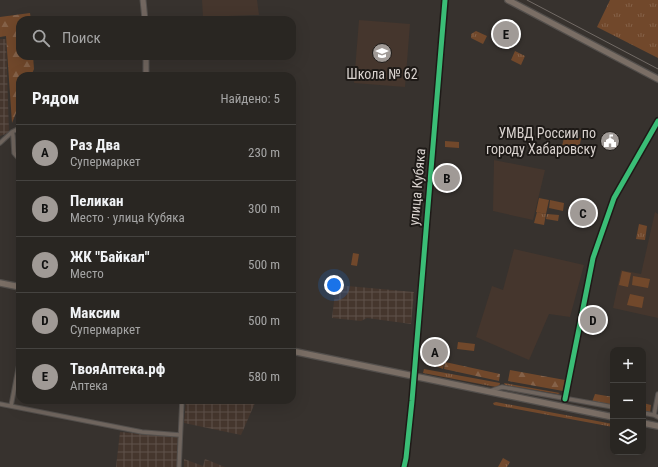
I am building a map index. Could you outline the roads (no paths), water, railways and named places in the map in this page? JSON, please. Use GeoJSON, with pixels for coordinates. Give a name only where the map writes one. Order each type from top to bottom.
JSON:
{"type":"FeatureCollection","features":[{"type":"Feature","properties":{"kind":"main road"},"geometry":{"type":"LineString","coordinates":[[508,0],[658,79]]}},
{"type":"Feature","properties":{"kind":"main road"},"geometry":{"type":"LineString","coordinates":[[0,283],[16,286]]}},
{"type":"Feature","properties":{"kind":"main road"},"geometry":{"type":"LineString","coordinates":[[296,352],[610,416]]}},
{"type":"Feature","properties":{"kind":"main road"},"geometry":{"type":"LineString","coordinates":[[646,424],[658,426]]}},
{"type":"Feature","properties":{"kind":"street"},"geometry":{"type":"LineString","coordinates":[[143,0],[145,16]]}},
{"type":"Feature","properties":{"kind":"street","name":"улица Кубяка"},"geometry":{"type":"LineString","coordinates":[[414,376],[445,0]]}},
{"type":"Feature","properties":{"kind":"street"},"geometry":{"type":"LineString","coordinates":[[146,60],[146,72]]}},
{"type":"Feature","properties":{"kind":"street"},"geometry":{"type":"LineString","coordinates":[[565,398],[593,258],[614,198],[658,121]]}},
{"type":"Feature","properties":{"kind":"street"},"geometry":{"type":"LineString","coordinates":[[0,143],[16,130]]}},
{"type":"Feature","properties":{"kind":"street"},"geometry":{"type":"LineString","coordinates":[[12,132],[14,154],[16,156]]}},
{"type":"Feature","properties":{"kind":"street"},"geometry":{"type":"LineString","coordinates":[[404,467],[414,376]]}},
{"type":"Feature","properties":{"kind":"street"},"geometry":{"type":"LineString","coordinates":[[11,406],[16,380]]}},
{"type":"Feature","properties":{"kind":"street"},"geometry":{"type":"LineString","coordinates":[[488,391],[502,387],[610,406]]}},
{"type":"Feature","properties":{"kind":"street"},"geometry":{"type":"LineString","coordinates":[[646,414],[656,416],[658,394]]}},
{"type":"Feature","properties":{"kind":"street"},"geometry":{"type":"LineString","coordinates":[[0,404],[142,432],[180,435]]}},
{"type":"Feature","properties":{"kind":"street"},"geometry":{"type":"LineString","coordinates":[[179,467],[182,404]]}},
{"type":"Feature","properties":{"kind":"tram line"},"geometry":{"type":"LineString","coordinates":[[527,0],[658,69]]}},
{"type":"Feature","properties":{"kind":"place","name":"ТвояАптека.рф"},"geometry":{"type":"Point","coordinates":[506,34]}},
{"type":"Feature","properties":{"kind":"place","name":"Школа № 62"},"geometry":{"type":"Point","coordinates":[382,53]}},
{"type":"Feature","properties":{"kind":"place","name":"УМВД России по городу Хабаровску"},"geometry":{"type":"Point","coordinates":[610,141]}},
{"type":"Feature","properties":{"kind":"place","name":"Пеликан"},"geometry":{"type":"Point","coordinates":[447,178]}},
{"type":"Feature","properties":{"kind":"place","name":"ЖК \"Байкал\""},"geometry":{"type":"Point","coordinates":[583,213]}},
{"type":"Feature","properties":{"kind":"place","name":"Максим"},"geometry":{"type":"Point","coordinates":[593,320]}},
{"type":"Feature","properties":{"kind":"place","name":"Раз Два"},"geometry":{"type":"Point","coordinates":[435,352]}}]}
